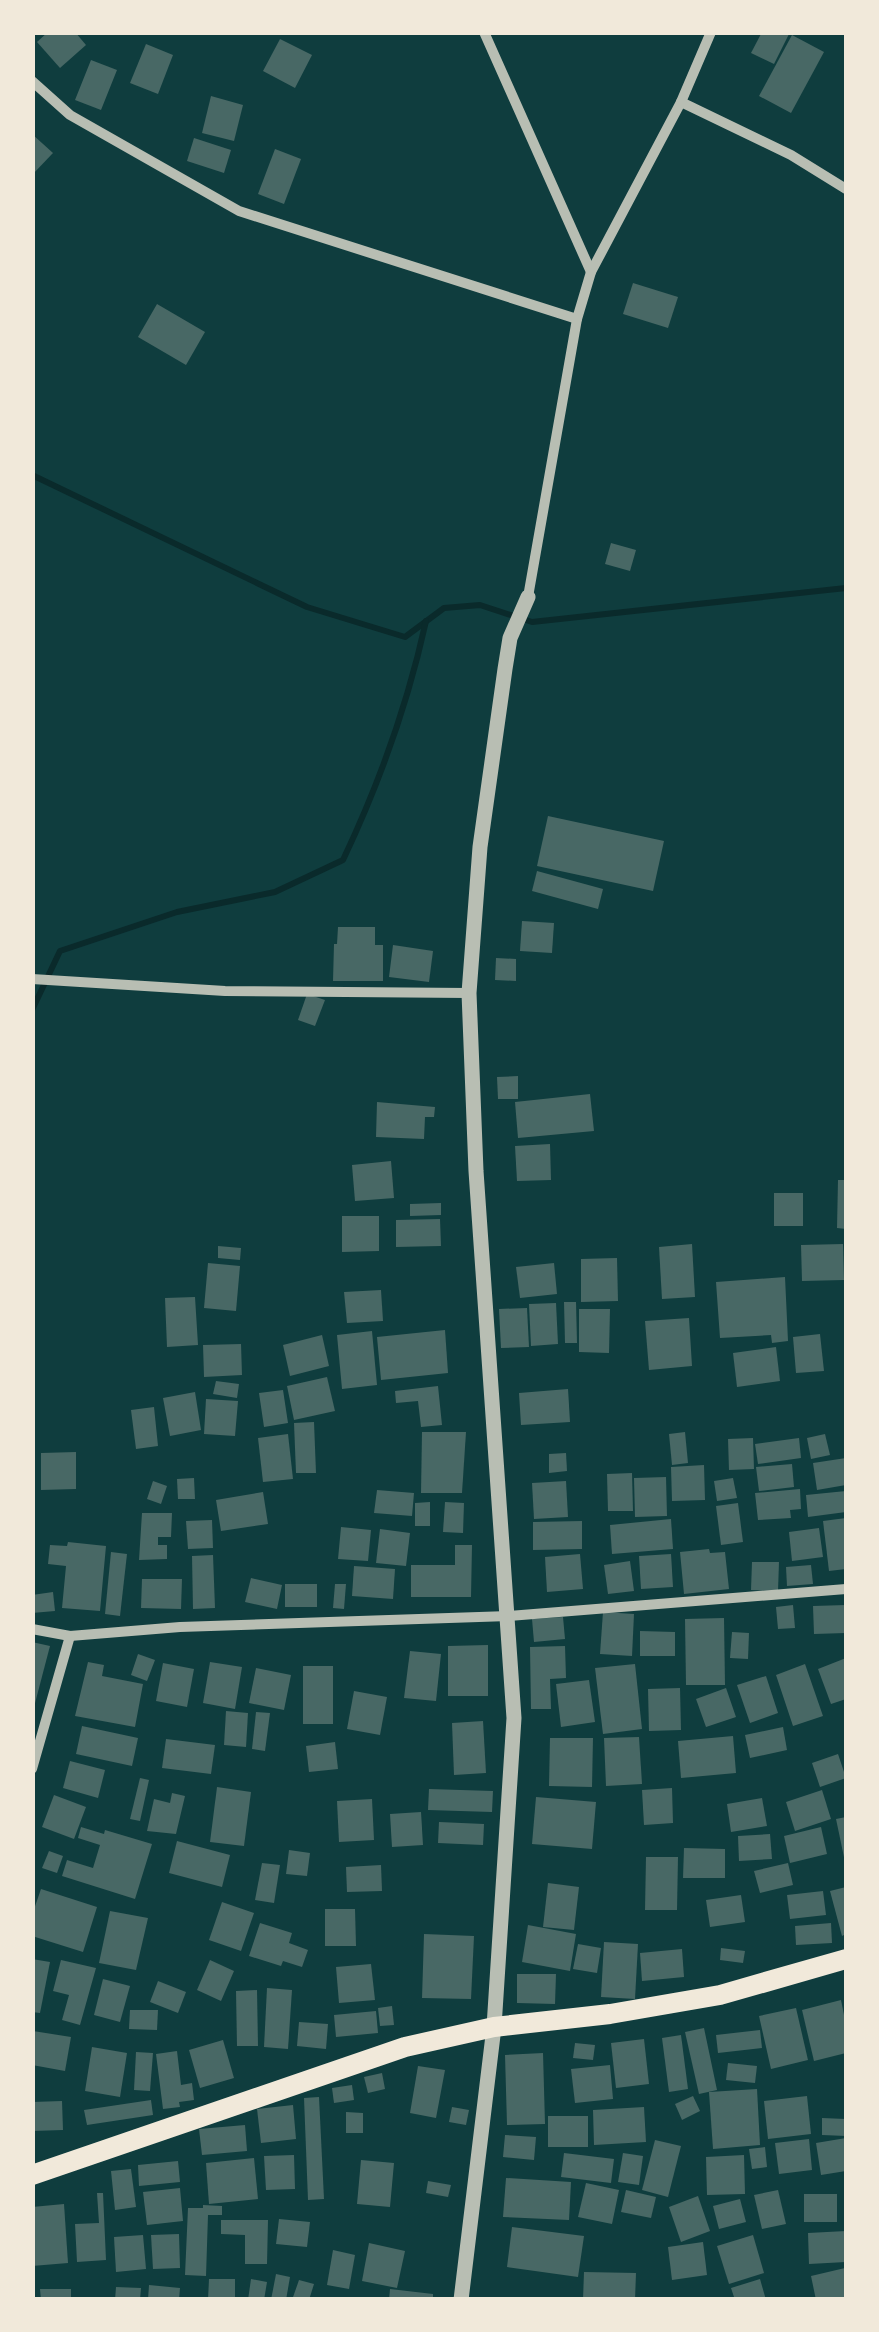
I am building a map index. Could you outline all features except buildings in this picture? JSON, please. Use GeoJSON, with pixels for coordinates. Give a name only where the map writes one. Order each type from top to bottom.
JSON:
{"type":"FeatureCollection","features":[{"type":"Feature","properties":{"kind":"main road"},"geometry":{"type":"LineString","coordinates":[[32,2176],[405,2047],[494,2027],[720,1996],[846,1959]]}},
{"type":"Feature","properties":{"kind":"street"},"geometry":{"type":"LineString","coordinates":[[484,32],[591,272]]}},
{"type":"Feature","properties":{"kind":"street"},"geometry":{"type":"LineString","coordinates":[[461,2300],[494,2027],[514,1718],[476,1171],[468,992],[480,846],[510,638],[528,596],[577,318],[591,272],[681,102],[711,32]]}},
{"type":"Feature","properties":{"kind":"street"},"geometry":{"type":"LineString","coordinates":[[32,80],[70,114],[239,211],[577,318]]}},
{"type":"Feature","properties":{"kind":"street"},"geometry":{"type":"LineString","coordinates":[[681,102],[791,155],[846,189]]}},
{"type":"Feature","properties":{"kind":"street"},"geometry":{"type":"LineString","coordinates":[[32,979],[225,991],[468,992]]}},
{"type":"Feature","properties":{"kind":"street"},"geometry":{"type":"LineString","coordinates":[[32,1630],[70,1636],[180,1627],[508,1616],[846,1589]]}},
{"type":"Feature","properties":{"kind":"street"},"geometry":{"type":"LineString","coordinates":[[32,1769],[70,1636]]}},
{"type":"Feature","properties":{"kind":"waterway"},"geometry":{"type":"LineString","coordinates":[[32,475],[307,607],[405,637],[444,608],[480,605],[532,622],[846,588]]}},
{"type":"Feature","properties":{"kind":"waterway"},"geometry":{"type":"LineString","coordinates":[[32,1010],[60,951],[177,912],[275,892],[343,860],[391,743],[426,621]]}}]}
